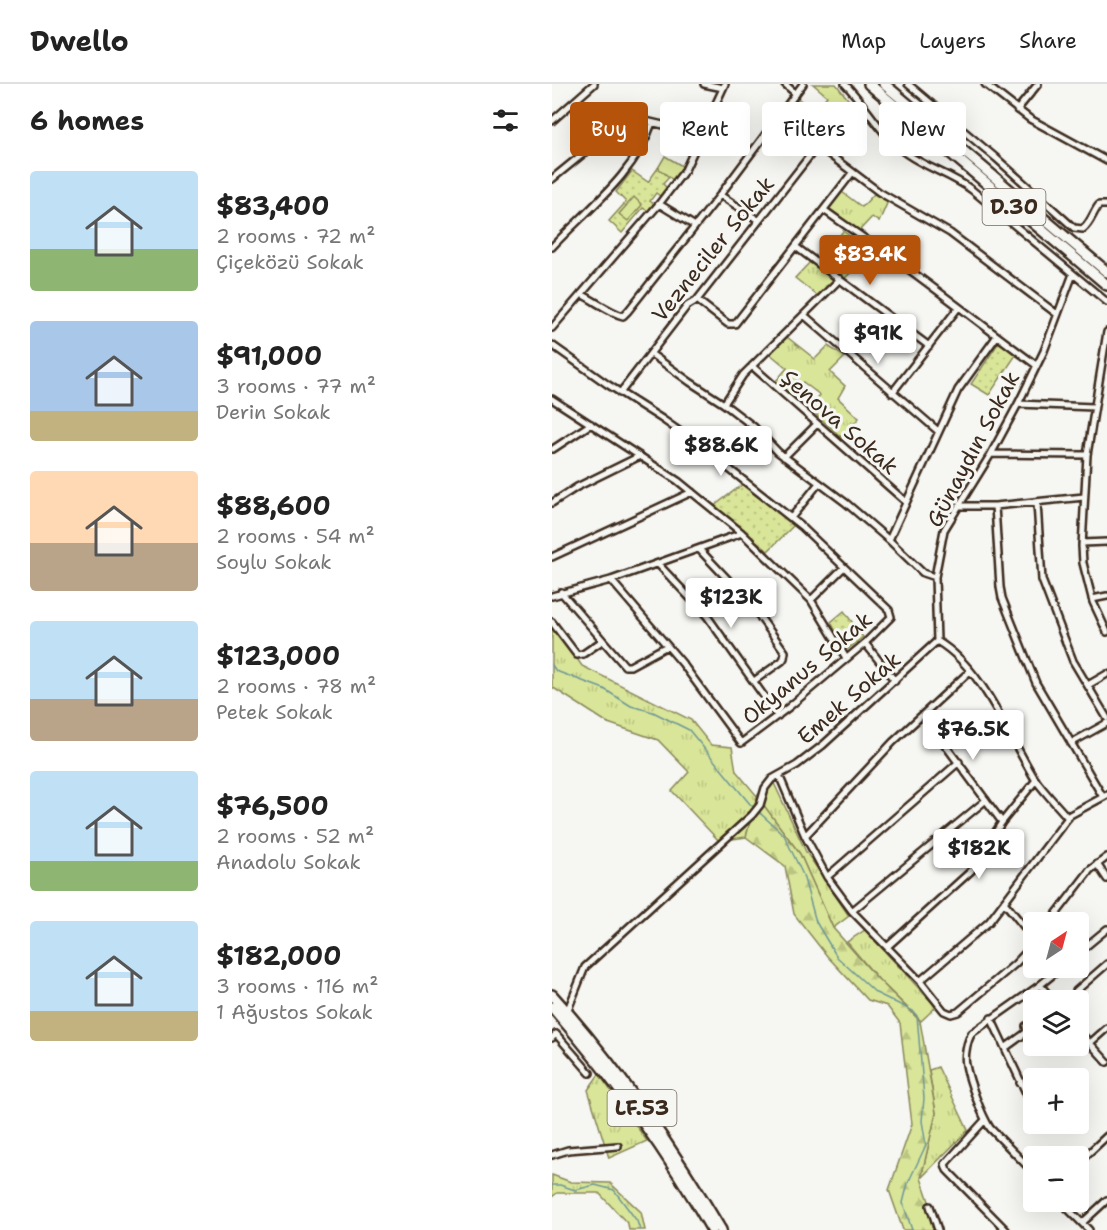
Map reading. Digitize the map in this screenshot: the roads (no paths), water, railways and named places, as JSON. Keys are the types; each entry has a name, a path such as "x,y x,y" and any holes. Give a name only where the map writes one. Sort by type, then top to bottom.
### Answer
{"highway":[{"name":"D.30","path":"869,84 891,102"},
{"name":"D.30","path":"888,85 1106,279"},
{"name":"D.30","path":"956,156 1106,279"},
{"name":"LF.53","path":"552,995 636,1100 692,1181 721,1230"},
{"name":"LF.53","path":"552,1007 631,1106 685,1185 712,1230"}],"street":[{"path":"553,118 594,84"},
{"path":"704,84 724,86 717,102"},
{"path":"785,84 796,94"},
{"path":"581,294 598,302 616,315 623,316 720,195 803,84"},
{"path":"845,84 859,102"},
{"path":"908,84 1074,228 1083,229 1099,205 1107,205"},
{"path":"985,84 1017,110 1107,161"},
{"path":"1017,110 1038,84"},
{"path":"867,111 879,125"},
{"path":"552,179 623,120 633,118 660,125"},
{"path":"552,247 593,206 628,166 644,144 652,123"},
{"path":"552,328 659,204 689,165 693,156"},
{"name":"Vezneciler Sokak","path":"620,393 687,306 697,300 810,156"},
{"path":"831,156 888,198 950,233 1057,314"},
{"path":"910,156 968,187 1107,302"},
{"path":"697,300 730,325 738,322 852,173"},
{"path":"720,195 758,220"},
{"path":"659,204 695,226"},
{"path":"824,210 910,270 1036,365"},
{"path":"796,247 929,346"},
{"name":"Günaydın Sokak","path":"937,641 935,577 944,530 991,454 1018,404 1073,274"},
{"path":"724,404 739,378 840,279"},
{"path":"1091,290 1106,279"},
{"path":"892,393 958,308"},
{"path":"804,315 938,431"},
{"path":"1107,332 1087,455 1082,543 1083,563 1092,599 1107,632"},
{"path":"890,540 958,390 997,336"},
{"path":"552,345 699,445 791,518 844,567 811,600"},
{"path":"651,354 758,430 784,457 890,540 923,573 935,577"},
{"name":"Şenova Sokak","path":"752,366 906,502"},
{"path":"552,399 692,492 742,533 811,600 846,658"},
{"path":"1018,404 1094,407"},
{"path":"554,449 591,424"},
{"path":"784,457 817,424"},
{"path":"991,454 1087,455"},
{"path":"552,503 577,487 640,456"},
{"path":"791,518 819,483"},
{"path":"552,557 692,492"},
{"path":"959,506 1037,503 1084,497"},
{"path":"1037,503 1042,580 1070,653 1107,718"},
{"path":"920,981 984,927 1076,810 1105,796 1032,676 1002,598 995,506"},
{"path":"552,596 658,564 742,533"},
{"path":"1082,543 1107,542"},
{"path":"699,549 750,603 785,652 784,660 754,681"},
{"path":"658,564 707,616 778,716"},
{"name":"Okyanus Sokak","path":"667,646 700,686 738,742 744,742 778,716 890,620 891,613 844,567"},
{"path":"561,592 627,667 667,646 611,579"},
{"path":"1092,599 1107,596"},
{"path":"552,622 577,655 583,654 602,641"},
{"path":"937,641 950,650 977,680 1036,780 1068,818"},
{"name":"Emek Sokak","path":"779,775 797,765 823,745 937,641"},
{"path":"865,643 895,681"},
{"path":"805,836 893,741 970,671"},
{"path":"1088,685 1107,675"},
{"path":"923,715 1002,822"},
{"path":"1071,743 1107,723"},
{"path":"827,877 959,762"},
{"path":"567,1012 585,967 752,814 760,804 768,784 779,775 805,836 827,877 852,911 920,981 944,1011 951,1014 958,1012 1023,955"},
{"path":"887,946 971,871 1002,822 1036,780"},
{"path":"852,911 986,800"},
{"path":"1058,912 1087,874 1107,857"},
{"path":"1097,864 1107,879"},
{"path":"1004,902 1023,925"},
{"path":"1089,944 1107,929"},
{"path":"1077,990 1107,964"},
{"path":"1023,1162 985,1120 966,1064 968,1044 972,1033 1049,978"},
{"path":"1040,985 1044,990"},
{"path":"991,1018 1023,1089"},
{"path":"1107,1028 1090,1043 1107,1062"},
{"path":"552,1038 556,1034 590,1073"},
{"path":"1005,1048 1023,1035"},
{"path":"985,1120 945,1164 947,1170 1006,1230"},
{"path":"1089,1153 1107,1136"},
{"path":"552,1155 568,1150 618,1146"},
{"path":"1082,1223 1107,1200"},
{"path":"930,1206 938,1230"},
{"path":"1071,1212 1089,1230"}],"waterway":[{"path":"552,665 556,671 604,689 631,706 653,712 689,730 750,804 784,835 803,875 816,922 837,957 876,993 913,1011 917,1016 924,1098 922,1121 926,1145 908,1183 903,1203 912,1230"},
{"path":"552,1185 575,1190 595,1185 614,1190 637,1221 640,1230"}]}
